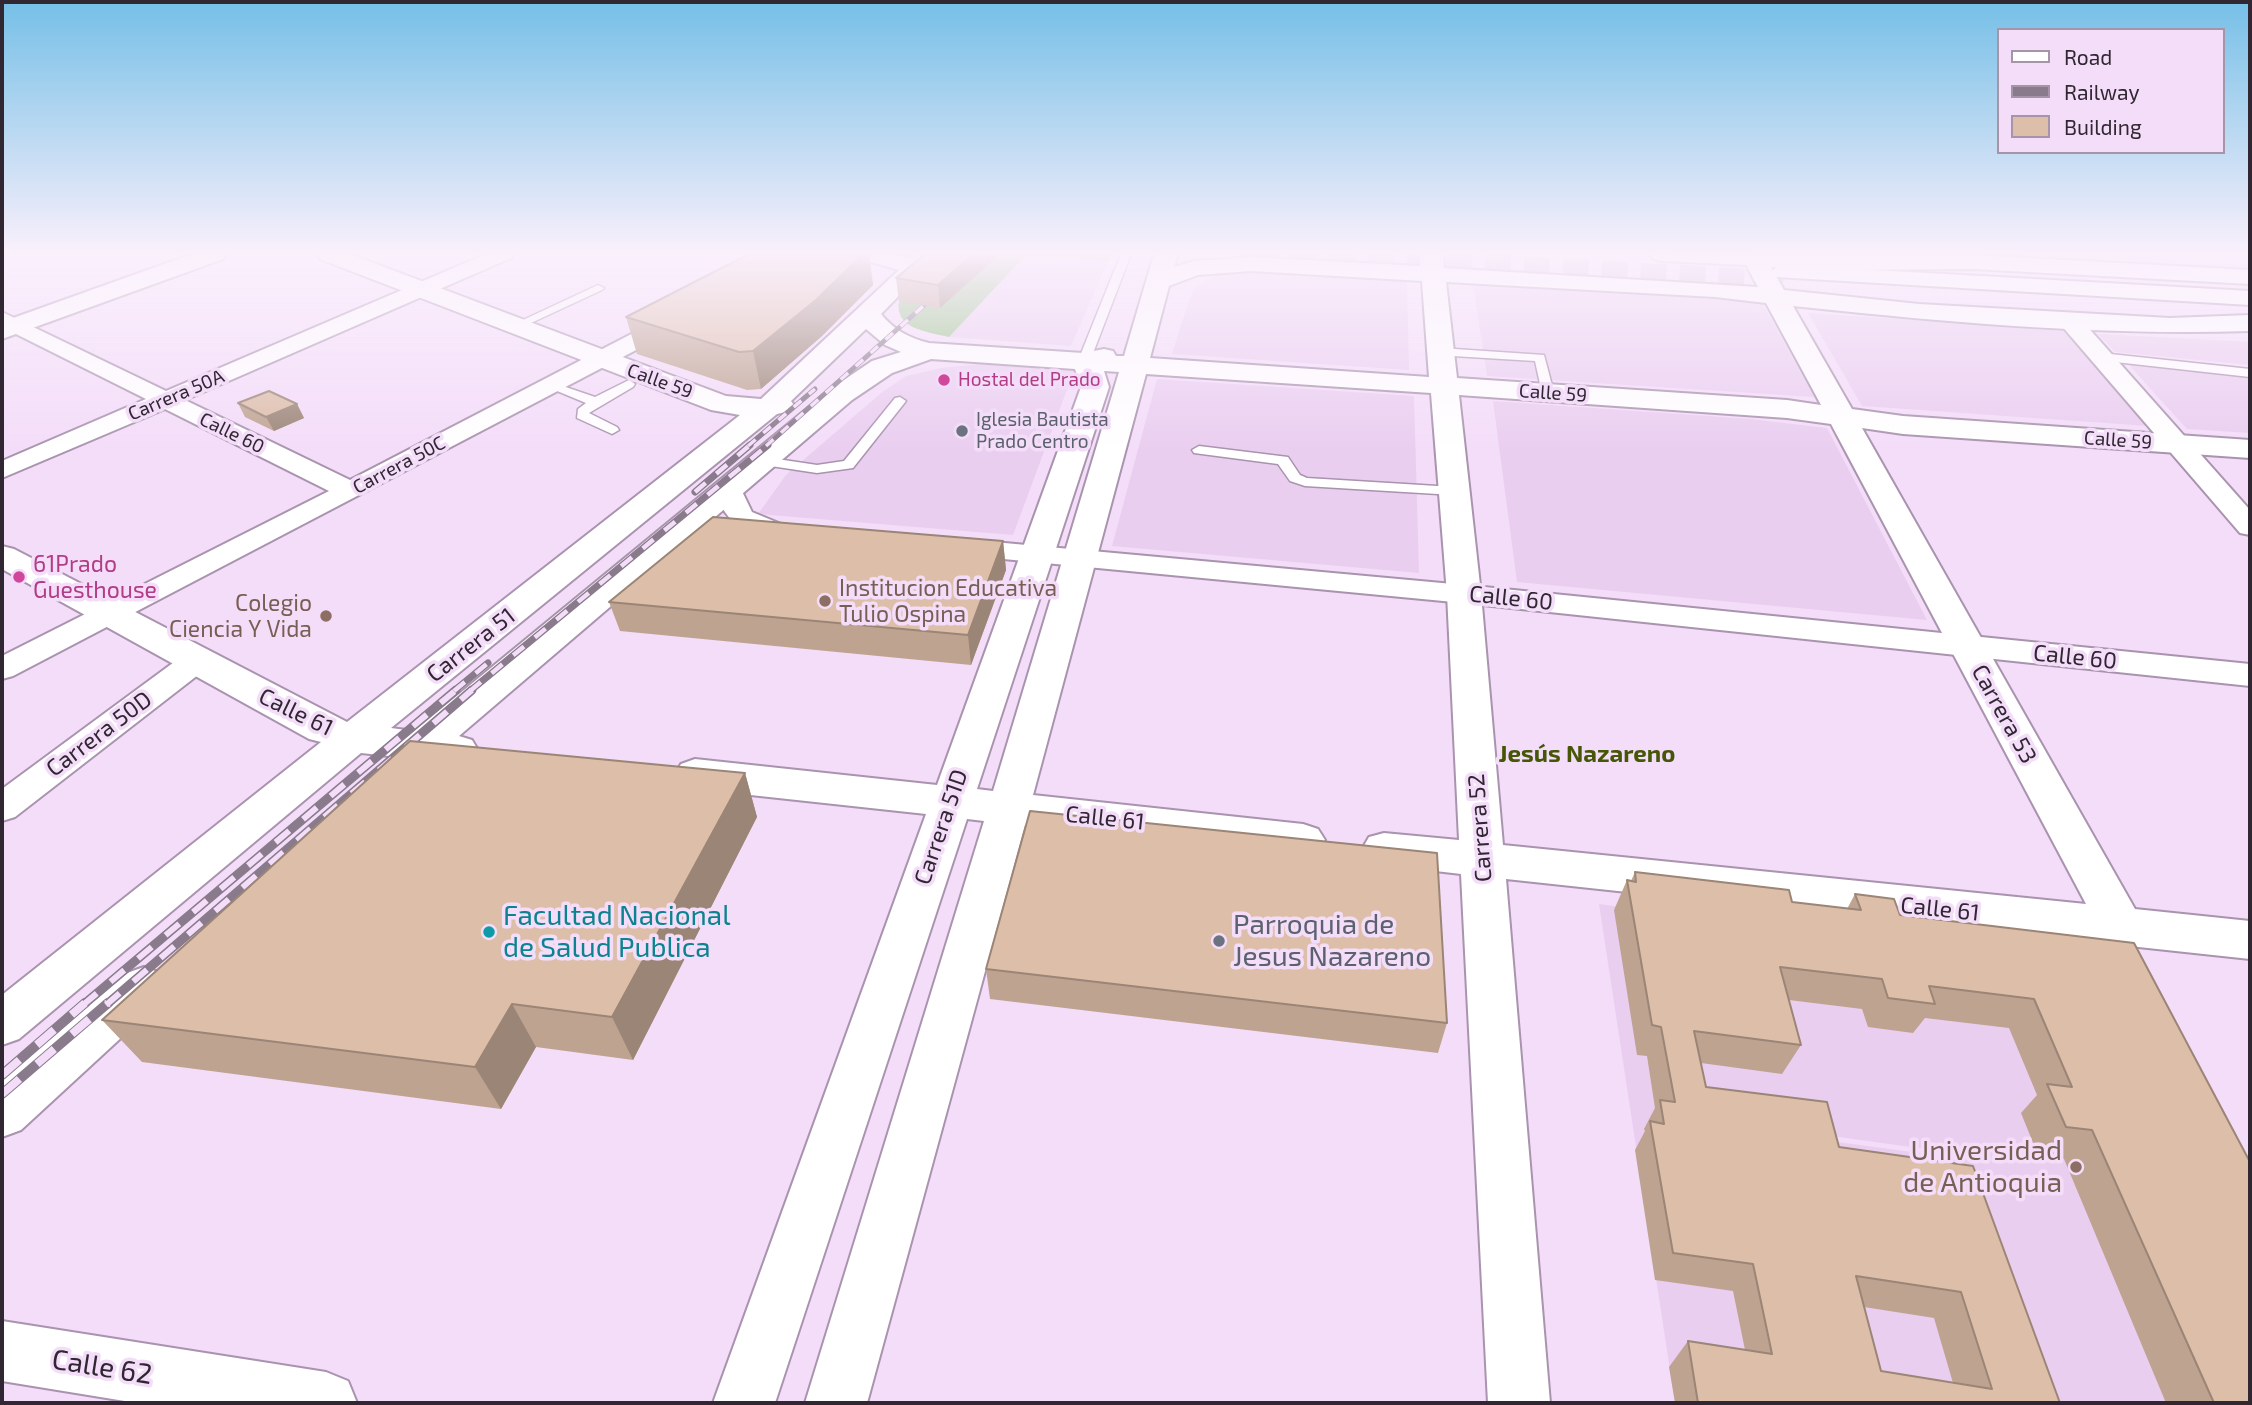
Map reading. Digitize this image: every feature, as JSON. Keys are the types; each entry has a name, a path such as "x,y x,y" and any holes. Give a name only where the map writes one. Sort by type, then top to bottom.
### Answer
{"main road":[{"name":"Calle 59","path":"495,320 721,404 768,408 842,394"},
{"name":"Carrera 51","path":"2,1024 354,738 768,408 862,320"},
{"name":"Calle 59","path":"872,320 883,334 904,344 929,351 1084,362 1137,353 1444,386 1796,410 1903,425 2250,449"},
{"path":"836,1403 1081,559 1147,320"},
{"name":"Carrera 52","path":"1437,320 1464,594 1519,1403"},
{"name":"Carrera 53","path":"1796,320 1841,416 2131,946"},
{"path":"2061,320 2170,326 2250,322"},
{"path":"2208,320 2250,322"},
{"name":"Carrera 51","path":"384,780 842,394 882,366 929,351"},
{"name":"Carrera 51D","path":"744,1403 1094,387 1091,372 1084,362"},
{"name":"Calle 61","path":"2,556 323,729 354,738 497,754"},
{"name":"Calle 61","path":"660,771 1482,860 2131,946 2250,940"},
{"path":"2,1113 172,963"},
{"name":"Calle 62","path":"2,1352 326,1403"}],"street":[{"name":"Carrera 50A","path":"2,470 351,320"},
{"name":"Carrera 50C","path":"2,669 350,491 676,320"},
{"path":"2069,320 2250,527"},
{"name":"Calle 60","path":"6,325 350,491"},
{"path":"668,542 729,531 784,531 754,525 737,515 729,491"},
{"name":"Calle 60","path":"937,545 1464,594 2250,675"},
{"name":"Carrera 50D","path":"2,808 196,661"}],"lane":[{"path":"514,327 530,320"},
{"path":"1084,362 1101,320"},
{"path":"1440,352 1540,358 1548,393"},
{"path":"2101,357 2250,373"},
{"path":"612,430 582,415 584,409 629,384"},
{"path":"551,386 596,402"},
{"path":"764,461 817,470 848,465 901,401"},
{"path":"1199,450 1283,460 1295,478 1304,482 1454,491"}],"shaded area":[{"path":"965,320 1083,320 1071,346 949,337"},
{"path":"1183,320 1408,320 1409,370 1172,354"},
{"path":"1478,320 1772,320 1814,397 1487,376"},
{"path":"1812,320 1912,320 2061,329 2149,426 1862,406"},
{"path":"2098,334 2250,342 2250,365 2115,352"},
{"path":"980,364 1074,371 1013,535 758,514 786,475 881,393 906,376 941,368"},
{"path":"2128,364 2250,378 2250,433 2187,429"},
{"path":"1157,379 1414,396 1419,573 1112,546"},
{"path":"1493,401 1751,419 1827,428 1927,620 1517,582"},
{"name":"Universidad de Antioquia","path":"1599,904 2079,969 2250,1403 2025,1403 1939,1151 1711,1119 1712,1125 1934,1155 2020,1403 1675,1403"}],"green space":[{"path":"904,320 965,320 949,337 914,328"}],"building":[{"path":"634,320 792,320 753,351 739,352"},
{"path":"269,391 297,404 266,417 238,403"},
{"name":"Institucion Educativa Tulio Ospina","path":"713,517 1003,541 968,635 609,602"},
{"name":"Facultad Nacional de Salud Publica","path":"410,741 745,773 612,1017 512,1004 475,1067 102,1020"},
{"name":"Parroquia de Jesus Nazareno","path":"1030,811 1437,853 1447,1023 986,969"},
{"path":"1635,872 1789,890 1792,902 1861,910 1855,894 1894,899 1900,915 2134,943 2250,1162 2250,1403 2214,1403 2092,1130 2066,1127 2047,1084 2072,1087 2034,999 1929,986 1935,1004 1888,998 1882,979 1780,967 1801,1045 1694,1031 1706,1087 1827,1102 1839,1147 1973,1166 2060,1403 1698,1403 1688,1341 1772,1354 1753,1264 1673,1253 1650,1121 1664,1124 1660,1100 1675,1102 1661,1027 1652,1025 1627,880 1636,882","holes":["1856,1276 1961,1292 1992,1389 1881,1371"]}],"railway":[{"path":"766,446 908,320"},
{"path":"748,446 815,389"},
{"path":"695,492 750,445"},
{"path":"470,691 768,445"},
{"path":"454,691 488,663"},
{"path":"83,1005 456,690"},
{"path":"106,1005 472,690"},
{"path":"2,1075 85,1003"},
{"path":"2,1094 108,1003"}],"place":[{"name":"Hostal del Prado","path":"944,380"},
{"name":"Iglesia Bautista Prado Centro","path":"962,431"},
{"name":"61Prado Guesthouse","path":"19,577"},
{"name":"Institucion Educativa Tulio Ospina","path":"825,601"},
{"name":"Colegio Ciencia Y Vida","path":"326,616"},
{"name":"Facultad Nacional de Salud Publica","path":"489,932"},
{"name":"Parroquia de Jesus Nazareno","path":"1219,941"},
{"name":"Universidad de Antioquia","path":"2076,1167"}],"district":[{"name":"Jesús Nazareno","path":"1587,754"}]}
